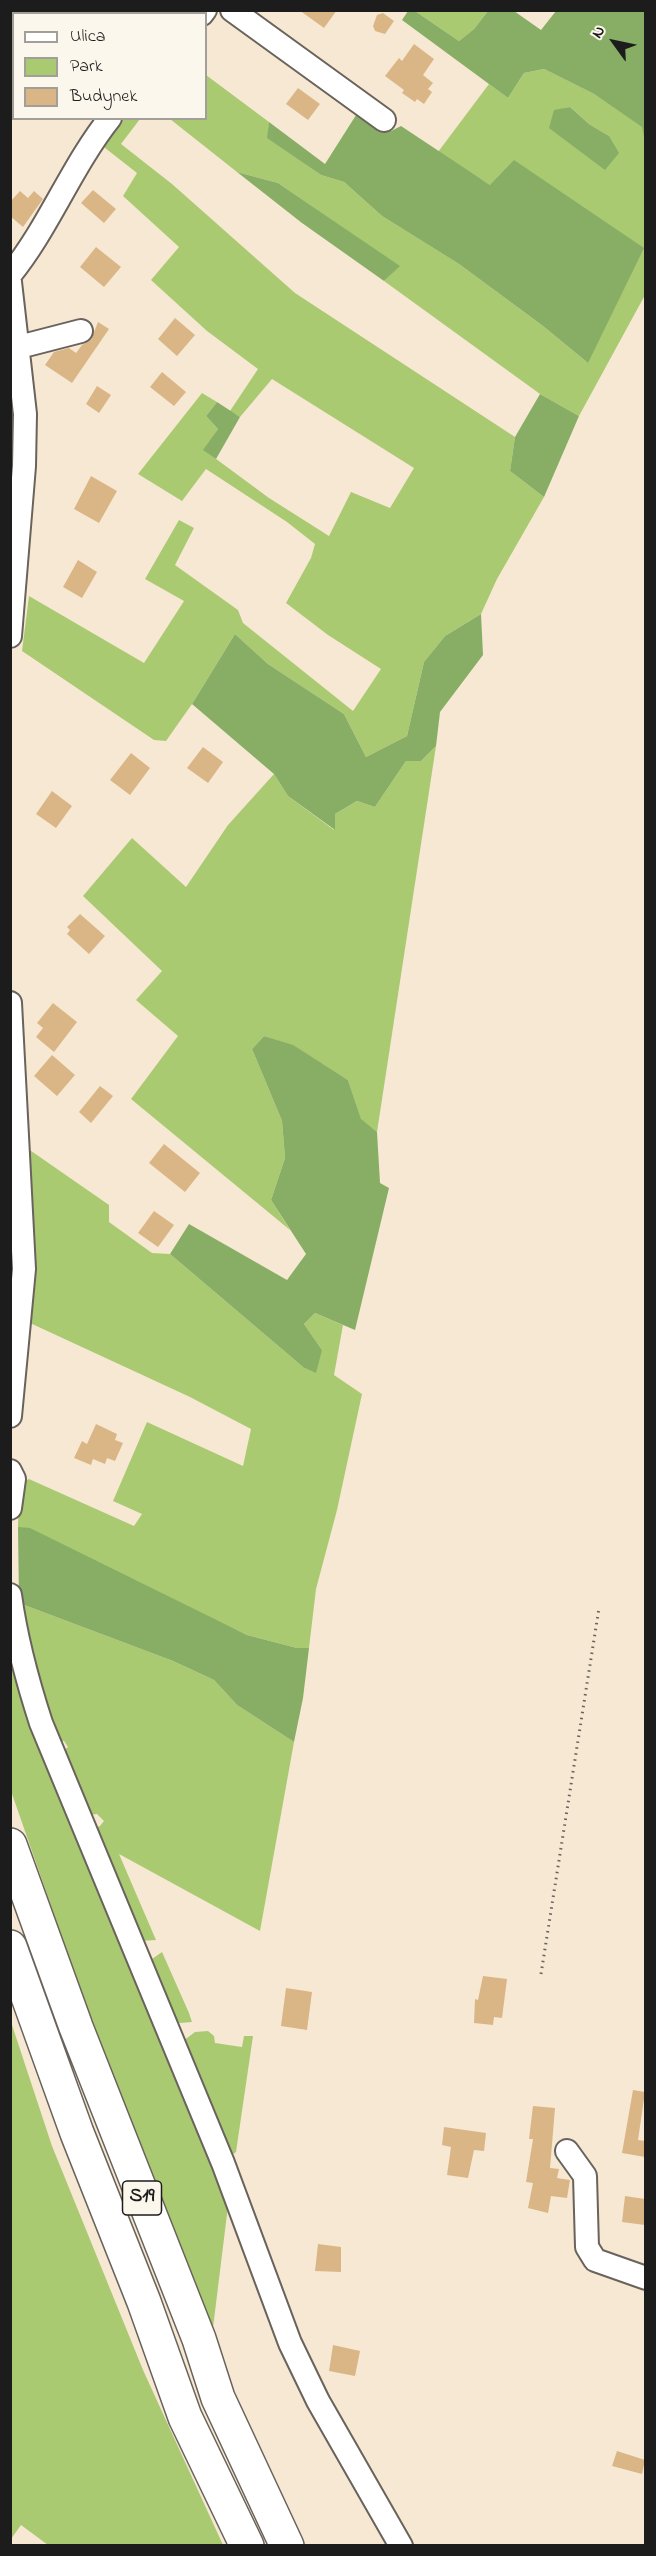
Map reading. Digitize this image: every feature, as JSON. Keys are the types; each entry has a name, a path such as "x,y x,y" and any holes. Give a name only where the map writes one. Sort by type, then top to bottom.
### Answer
{"highway":[{"name":"S19","path":"10,1845 76,2027 199,2339 218,2398 287,2546"},
{"name":"S19","path":"10,1947 77,2133 144,2302 185,2417 247,2546"}],"street":[{"path":"232,10 384,120"},
{"path":"10,275 25,257 60,195 109,120"},
{"path":"10,282 25,414 24,466 10,636"},
{"path":"19,346 81,331"},
{"path":"10,1003 24,1269 10,1416"},
{"path":"10,1471 14,1479 10,1508"},
{"path":"10,1594 14,1625 26,1676 41,1723 223,2163 290,2343 318,2401 401,2546"},
{"path":"567,2151 585,2176 587,2247 595,2260 645,2278"}],"path":[{"path":"541,1974 599,1608"}],"green space":[{"path":"408,11 415,11 459,41 474,29 488,11 514,11 541,30 556,11 645,11 645,141 642,127 594,94 544,69 524,73 508,98 402,20"},
{"path":"415,11 488,11 474,29 459,41"},
{"path":"544,69 594,94 643,127 646,141 645,295 579,416 540,394 384,281 399,266 278,183 237,172 171,120 207,120 207,76 269,122 268,138 321,175 344,182 382,216 459,264 543,326 588,363 490,185 438,152 489,84 508,98 524,73","holes":["570,107 589,124 609,136 554,111"]},
{"path":"570,107 589,124 609,136 619,153 605,170 549,128 554,110"},
{"path":"358,112 391,131 401,126 490,185 514,160 644,248 588,363 543,326 459,264 382,216 344,182 321,175 267,138 269,122 325,164"},
{"path":"117,120 139,120 121,144 172,184 295,293 515,437 510,471 544,497 497,579 481,614 445,636 424,662 407,736 366,757 344,714 268,664 235,634 166,741 154,740 22,651 29,596 144,663 184,601 145,579 179,520 194,528 175,565 238,610 243,623 353,711 381,669 328,635 286,603 311,558 315,544 287,522 206,469 182,501 138,474 202,393 217,402 206,416 218,429 204,450 269,498 329,536 351,492 390,508 414,468 272,379 240,417 230,411 258,369 207,331 151,280 179,247 123,196 137,173 100,144"},
{"path":"237,172 278,183 400,266 384,281 302,223"},
{"path":"540,394 579,416 544,497 510,471 515,437"},
{"path":"217,402 240,417 216,459 203,450 218,429 206,416"},
{"path":"481,614 483,655 440,712 436,746 421,761 406,761 375,807 357,801 335,814 335,830 288,796 274,774 192,704 235,634 268,664 344,714 366,757 407,736 424,662 445,636"},
{"path":"436,746 377,1132 361,1120 348,1080 293,1046 264,1036 252,1049 282,1121 285,1158 271,1200 290,1230 131,1099 178,1036 136,1000 162,971 83,896 132,838 186,887 228,825 274,774 288,796 334,830 335,814 357,801 375,807 406,761 421,761"},
{"path":"264,1036 293,1045 348,1080 361,1119 377,1132 380,1183 389,1188 355,1330 315,1313 304,1324 322,1350 316,1373 303,1367 170,1254 189,1224 287,1280 306,1254 271,1200 285,1158 282,1121 252,1049"},
{"path":"24,1146 109,1205 109,1222 152,1253 170,1254 303,1367 322,1350 304,1324 315,1313 343,1325 334,1375 362,1394 337,1510 316,1589 309,1648 297,1648 247,1635 18,1527 19,1485 29,1479 134,1526 142,1514 113,1501 147,1422 243,1466 251,1429 190,1397 30,1323 33,1277"},
{"path":"18,1527 30,1528 247,1635 297,1648 309,1648 303,1698 294,1742 237,1705 214,1680 173,1661 19,1603"},
{"path":"19,1603 173,1661 214,1680 237,1705 294,1742 260,1931 119,1854 156,1940 140,1941 94,1828 100,1826 104,1821 97,1814 88,1815 62,1752 68,1747 64,1741 58,1741 32,1662"},
{"path":"10,1660 27,1716 229,2198 212,2336 151,2193 11,1791"},
{"path":"162,1952 192,2022 180,2023 173,2018 152,1959"},
{"path":"11,2022 52,2146 143,2370 223,2545 48,2545 21,2525 11,2539"},
{"path":"208,2031 214,2036 215,2043 242,2047 244,2036 253,2036 236,2152 232,2155 183,2041 195,2032"}],"building":[{"path":"299,10 337,10 324,28"},
{"path":"383,13 394,21 385,34 375,31 373,26 377,15"},
{"path":"414,44 434,59 423,75 433,83 428,89 432,92 424,104 417,99 415,102 402,93 404,90 385,76 399,58 402,61"},
{"path":"298,88 320,104 308,120 286,104"},
{"path":"93,190 116,209 104,223 81,203"},
{"path":"20,191 28,198 34,191 43,199 23,227 10,216 10,202"},
{"path":"96,247 121,267 104,287 80,267"},
{"path":"175,318 195,335 177,356 158,339"},
{"path":"98,322 109,329 72,383 45,365 54,352 69,348 76,353 82,345 91,340"},
{"path":"162,372 186,392 174,406 150,387"},
{"path":"97,386 111,395 99,413 86,404"},
{"path":"91,476 117,491 99,523 74,509"},
{"path":"78,560 97,572 82,598 63,587"},
{"path":"203,747 223,762 208,783 187,768"},
{"path":"131,753 150,768 130,795 110,780"},
{"path":"52,791 72,806 56,828 36,814"},
{"path":"80,914 105,936 89,954 67,934 70,930 67,927"},
{"path":"53,1003 77,1022 54,1052 36,1037 43,1028 37,1023"},
{"path":"52,1055 75,1075 57,1096 34,1076"},
{"path":"100,1086 113,1096 91,1123 79,1112"},
{"path":"164,1144 200,1173 185,1192 149,1163"},
{"path":"154,1211 174,1225 158,1247 138,1233"},
{"path":"96,1424 117,1434 115,1440 123,1443 115,1461 107,1458 105,1464 93,1459 91,1465 74,1458 82,1441 87,1444"},
{"path":"483,1976 507,1979 502,2018 494,2017 493,2025 474,2023 475,1999 478,2000"},
{"path":"286,1988 312,1992 307,2030 281,2026"},
{"path":"633,2090 645,2092 638,2140 645,2141 645,2157 622,2153"},
{"path":"533,2106 555,2108 550,2168 559,2169 557,2178 570,2180 567,2198 551,2196 548,2213 528,2208 533,2183 526,2182 533,2139 529,2139"},
{"path":"444,2127 486,2133 484,2151 474,2150 468,2178 447,2175 451,2147 442,2145"},
{"path":"625,2196 645,2199 645,2225 622,2222"},
{"path":"318,2244 341,2247 341,2272 315,2271"},
{"path":"333,2345 360,2351 355,2376 329,2371"},
{"path":"617,2451 645,2460 642,2474 612,2466"}]}
